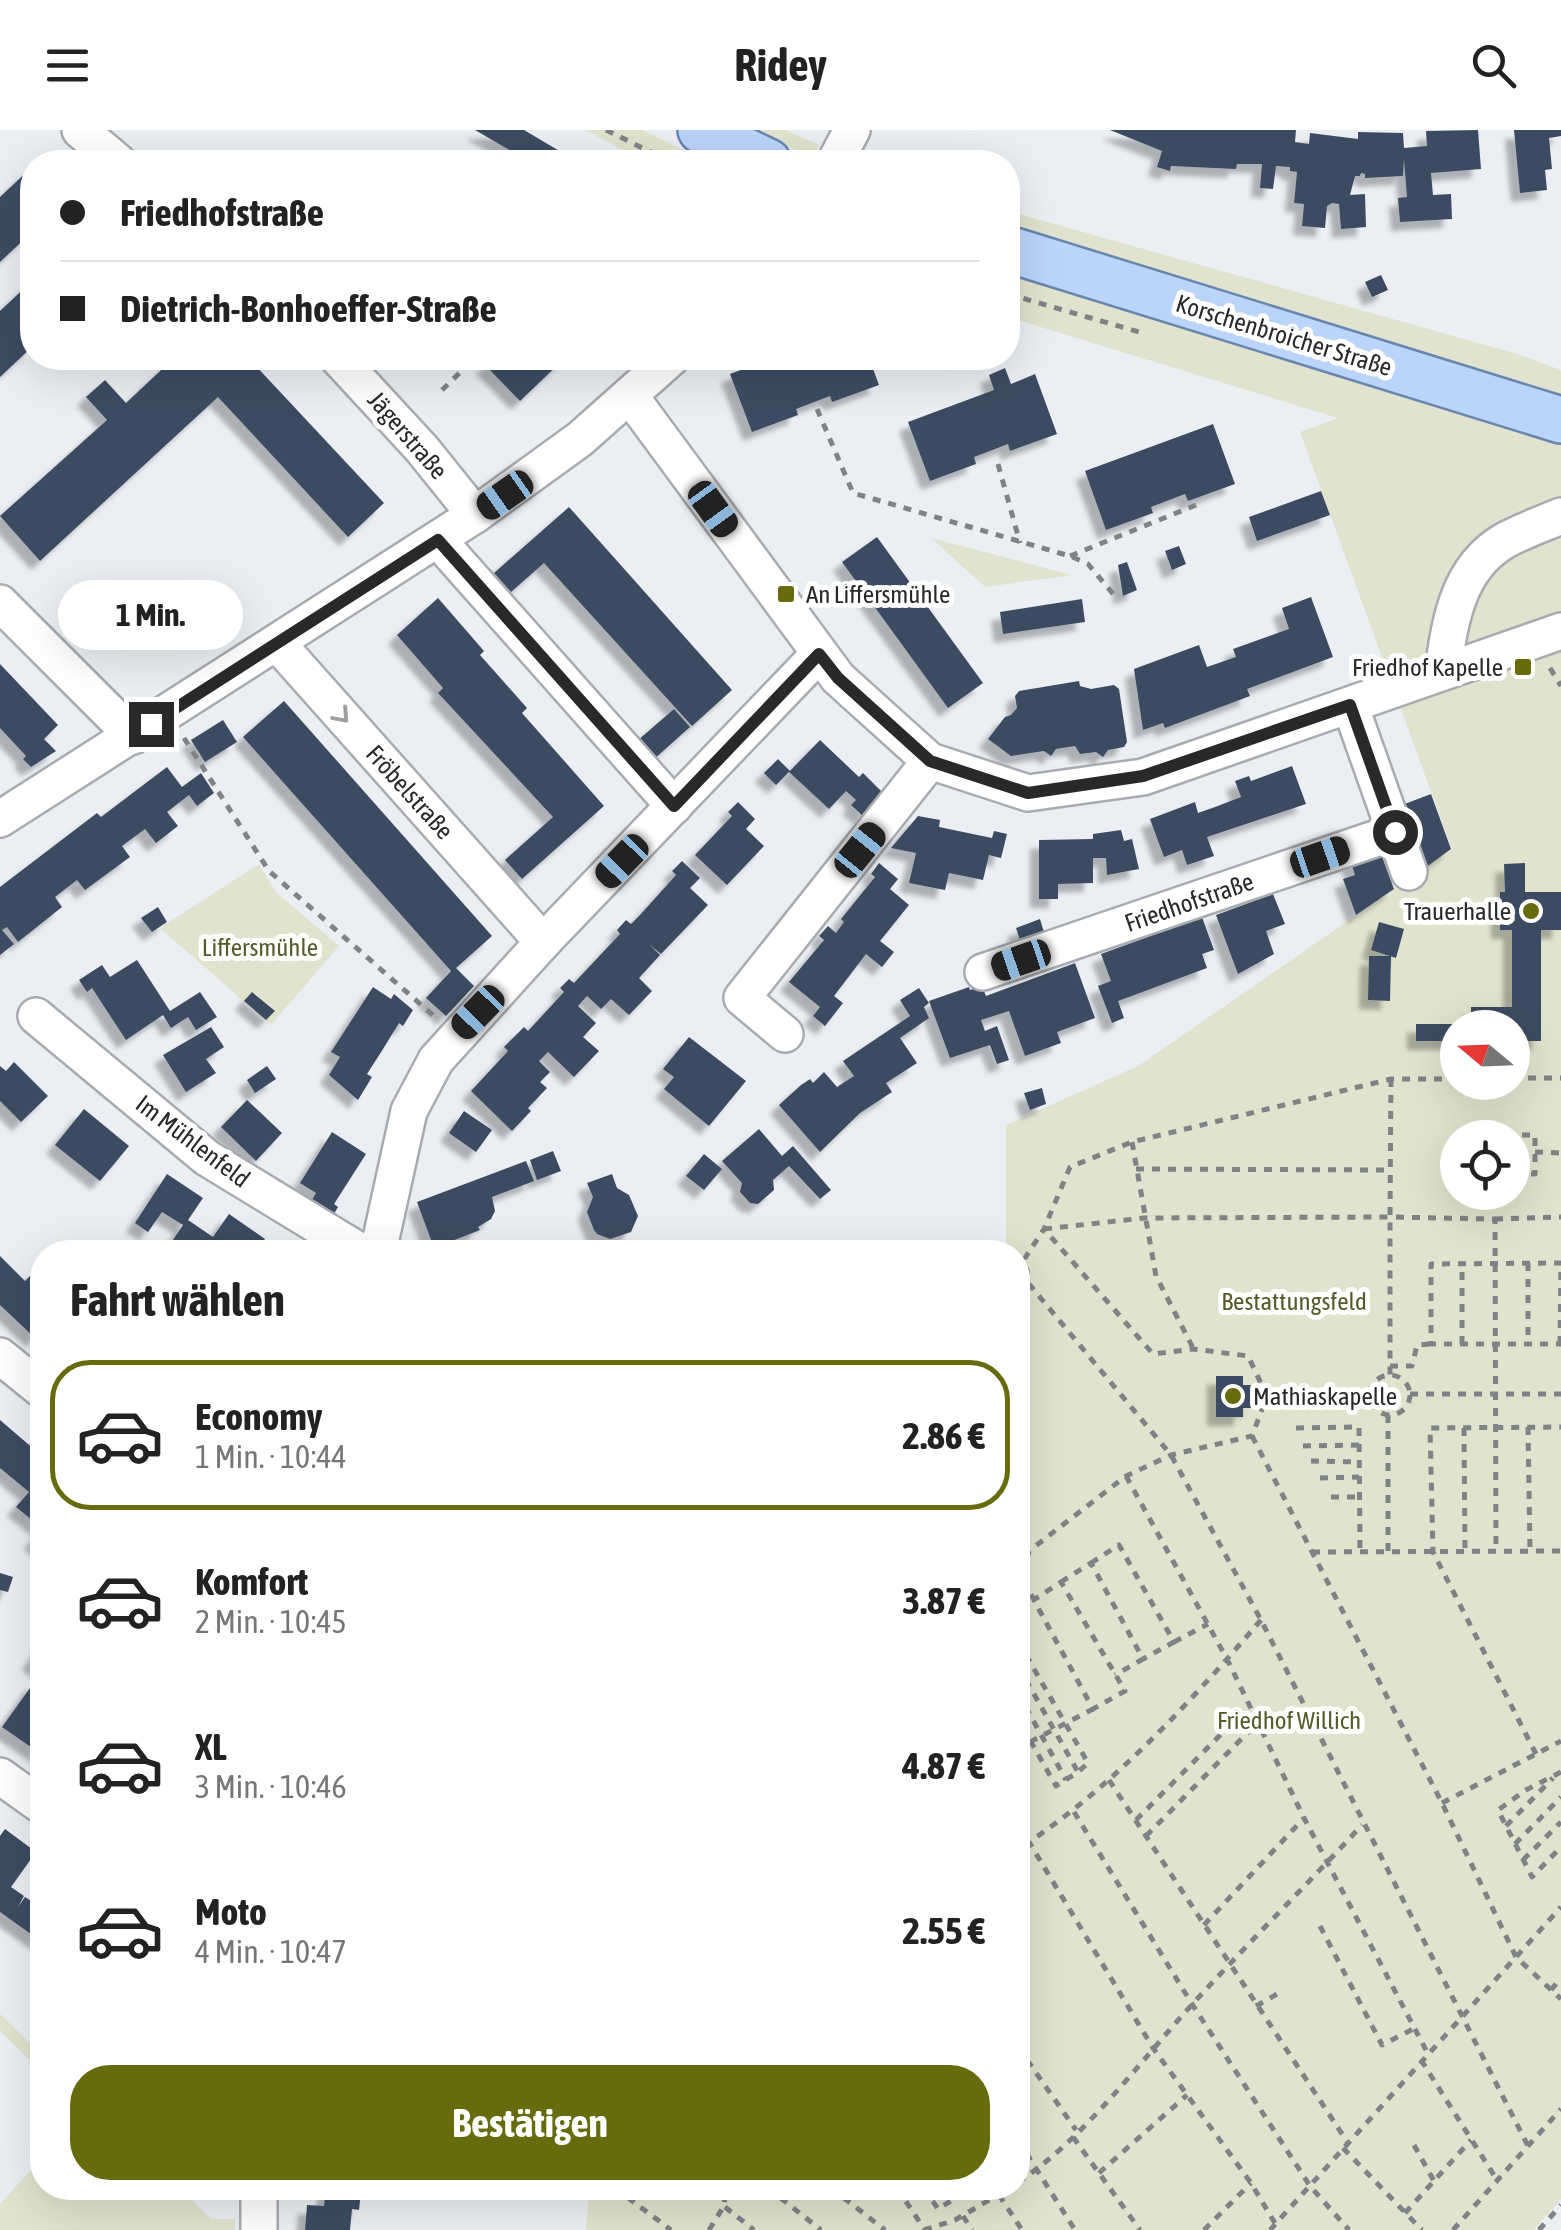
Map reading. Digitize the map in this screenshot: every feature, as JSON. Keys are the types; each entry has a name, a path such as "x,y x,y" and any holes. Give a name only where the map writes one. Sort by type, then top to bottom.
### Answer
{"main road":[{"path":"702,130 743,150"},
{"name":"Korschenbroicher Straße","path":"1020,253 1561,420"}],"street":[{"path":"80,130 104,150"},
{"name":"Jägerstraße","path":"349,370 476,515"},
{"path":"0,819 476,515 535,474 658,370"},
{"path":"630,396 838,678 930,761 1028,793 1143,776 1561,631"},
{"path":"1443,670 1451,618 1464,581 1501,543 1561,516"},
{"path":"438,540 674,806"},
{"path":"0,603 133,736"},
{"name":"Fröbelstraße","path":"278,642 543,942"},
{"path":"381,1240 410,1112 436,1060 543,942 819,654"},
{"path":"1350,705 1409,872"},
{"path":"784,1034 742,998 930,761"},
{"name":"Friedhofstraße","path":"984,972 1395,832"},
{"name":"Im Mühlenfeld","path":"36,1016 207,1158 341,1240"},
{"path":"0,1356 30,1380"},
{"path":"0,1776 30,1797"},
{"path":"259,2200 259,2230"}],"path":[{"path":"606,130 647,150"},
{"path":"442,390 463,370"},
{"path":"816,409 853,493"},
{"path":"998,464 1020,543"},
{"path":"842,499 853,493 1070,556 1088,564 1114,595"},
{"path":"1070,556 1196,505"},
{"path":"168,714 268,870 456,1035"},
{"path":"1030,1250 1044,1229 1070,1166 1132,1142 1392,1079 1440,1078"},
{"path":"1530,1078 1561,1078"},
{"path":"1390,1375 1392,1079"},
{"path":"1530,1135 1535,1135 1535,1174 1530,1174"},
{"path":"1132,1142 1156,1276 1193,1348"},
{"path":"1535,1152 1561,1152"},
{"path":"1136,1169 1391,1170"},
{"path":"1044,1229 1144,1218 1561,1217"},
{"path":"1495,1219 1496,1551"},
{"path":"1044,1229 1154,1354 1193,1348 1248,1356 1267,1396 1252,1436 1442,1803 1516,1957 1561,2000"},
{"path":"1390,1366 1412,1366 1417,1345 1561,1344 1561,1263 1432,1264 1432,1344"},
{"path":"1462,1264 1462,1344"},
{"path":"1528,1264 1528,1344"},
{"path":"1030,1285 1171,1455 1261,1620 1528,2146"},
{"path":"1390,1375 1401,1378 1410,1394 1401,1412 1388,1415 1374,1407 1370,1396 1378,1379 1390,1375"},
{"path":"1410,1394 1561,1394"},
{"path":"1267,1396 1370,1396"},
{"path":"1388,1415 1388,1552"},
{"path":"1296,1428 1359,1427 1360,1552"},
{"path":"1528,1427 1530,1552"},
{"path":"1536,1754 1433,1552 1430,1428 1561,1427"},
{"path":"1464,1428 1466,1552"},
{"path":"1030,1550 1126,1476 1171,1455 1252,1436"},
{"path":"1302,1446 1359,1445"},
{"path":"1312,1462 1359,1462"},
{"path":"1126,1476 1228,1659 1304,1818 1427,2052"},
{"path":"1320,1478 1359,1478"},
{"path":"1332,1497 1360,1496"},
{"path":"1032,1601 1120,1545 1174,1642"},
{"path":"1312,1552 1561,1551"},
{"path":"1091,1563 1143,1659"},
{"path":"1030,1662 1066,1724 1088,1763 1056,1786 1030,1742 1066,1724 1125,1691 1061,1582"},
{"path":"1030,1596 1093,1709"},
{"path":"1030,1841 1074,1812 1110,1780 1261,1620"},
{"path":"1115,1675 1208,1624"},
{"path":"1030,1687 1078,1772"},
{"path":"1136,1820 1248,1707"},
{"path":"1030,1714 1066,1780"},
{"path":"1146,1836 1257,1723"},
{"path":"1442,1803 1561,1742"},
{"path":"1506,1826 1560,1772"},
{"path":"1560,1772 1498,1810 1532,1877 1561,1847"},
{"path":"1110,1780 1345,2146 1422,2230"},
{"path":"1515,1844 1561,1797"},
{"path":"1074,1812 1310,2186 1349,2230"},
{"path":"1204,1924 1304,1818"},
{"path":"1523,1860 1561,1822"},
{"path":"1030,2174 1075,2134 1363,1824"},
{"path":"1030,1844 1153,2048 1251,2182 1274,2228 1561,1906"},
{"path":"1320,1926 1382,2044 1414,2028"},
{"path":"1550,1990 1561,1978"},
{"path":"1256,2006 1279,1993"},
{"path":"1420,2060 1497,2180"},
{"path":"1030,2065 1140,2230"},
{"path":"1099,2173 1187,2095"},
{"path":"1453,2230 1561,2109"},
{"path":"1404,2213 1471,2140"},
{"path":"1414,2145 1434,2181"},
{"path":"1030,2159 1076,2230"},
{"path":"1204,2230 1251,2182"},
{"path":"631,2200 671,2230"},
{"path":"709,2230 725,2200"},
{"path":"783,2200 821,2230"},
{"path":"846,2200 885,2230"},
{"path":"906,2200 925,2230 948,2224 989,2201"},
{"path":"933,2200 948,2224"},
{"path":"938,2209 954,2200"},
{"path":"1002,2200 1022,2230"},
{"path":"724,2206 754,2230"},
{"path":"1539,2230 1561,2206"},
{"path":"963,2216 972,2230"}],"green space":[{"path":"585,130 643,130 683,150 624,150"},
{"path":"753,130 785,130 820,145 816,150 796,150"},
{"path":"1020,214 1514,353 1561,370 1561,397 1020,227"},
{"name":"Friedhof Willich","path":"1020,279 1561,438 1561,2199 1534,2230 586,2230 588,2200 1030,2200 1030,1240 1006,1240 1006,1125 1138,1066 1452,849 1300,432 1338,418 1020,321"},
{"path":"931,538 1072,575 985,587"},
{"name":"Liffersmühle","path":"259,864 276,892 339,946 271,1025 160,928"},
{"path":"0,2014 30,2043 30,2060 0,2031"},
{"path":"30,2171 30,2200 191,2200 211,2219 235,2219 235,2230 0,2230 0,2204"}],"building":[{"path":"475,130 524,130 558,150 509,150"},
{"path":"1110,130 1296,130 1295,142 1309,144 1310,133 1358,139 1358,132 1403,133 1404,148 1427,146 1426,131 1478,130 1481,169 1431,173 1433,195 1451,194 1452,219 1400,222 1398,198 1407,197 1404,160 1403,176 1355,176 1350,195 1365,194 1366,227 1341,229 1339,204 1332,203 1327,206 1325,228 1302,226 1304,204 1294,203 1297,172 1290,171 1290,167 1276,166 1273,189 1260,188 1262,164 1237,164 1236,169 1171,166 1170,171 1157,167 1162,151"},
{"path":"1514,130 1561,130 1561,136 1549,138 1552,169 1545,170 1547,190 1520,193"},
{"path":"20,178 20,243 0,262 0,197"},
{"path":"1381,275 1388,290 1372,297 1365,282"},
{"path":"20,292 20,358 0,377 0,311"},
{"path":"161,370 260,370 384,503 348,537 218,397 40,561 0,516 107,420 86,397 105,380 126,403"},
{"path":"490,370 552,370 520,401"},
{"path":"741,370 873,370 879,385 832,402 830,396 796,409 798,415 752,432 730,374"},
{"path":"1006,370 1011,384 1035,374 1057,434 1010,451 1008,444 974,457 976,464 930,481 908,422 994,390 989,375"},
{"path":"1213,424 1235,484 1188,501 1185,494 1151,507 1153,513 1106,530 1085,471"},
{"path":"1321,491 1330,515 1257,541 1249,517"},
{"path":"569,507 732,690 692,726 544,563 511,592 494,573"},
{"path":"877,537 983,683 948,708 842,562"},
{"path":"1179,546 1186,564 1172,570 1165,551"},
{"path":"1127,562 1137,590 1123,596 1118,565"},
{"path":"1311,597 1333,657 1247,689 1250,696 1165,728 1163,723 1143,730 1134,669 1199,645 1207,667 1236,657 1233,649 1289,629 1282,608"},
{"path":"438,598 484,651 480,655 527,708 522,713 604,806 522,879 505,860 553,817 438,693 443,688 397,635"},
{"path":"1082,599 1085,622 1003,634 1000,612"},
{"path":"0,664 58,725 44,739 56,751 31,767 0,728"},
{"path":"1079,681 1080,686 1091,689 1114,685 1119,689 1127,742 1124,747 1108,750 1103,757 1096,752 1080,754 1075,746 1056,749 1051,756 1044,751 1011,756 988,739 1017,708 1015,696 1019,691"},
{"path":"284,701 492,936 456,968 474,986 446,1016 426,998 451,971 243,737"},
{"path":"674,709 690,727 653,760 637,741"},
{"path":"223,720 237,742 205,762 191,740"},
{"path":"820,740 859,777 863,773 884,794 863,816 851,805 856,800 846,791 829,809 789,772 776,785 764,773 778,759 790,771"},
{"path":"1292,766 1306,804 1207,837 1214,856 1187,865 1182,850 1164,857 1150,819 1195,802 1198,813 1215,807 1241,797 1235,781 1249,776 1251,781"},
{"path":"167,767 182,787 201,773 214,793 197,806 189,795 167,812 178,826 156,843 145,829 122,846 130,857 85,890 77,880 55,897 62,907 18,942 7,927 2,930 14,944 0,955 0,887 97,813 101,817"},
{"path":"1431,794 1451,849 1425,868 1402,805"},
{"path":"738,802 755,819 746,829 764,846 727,885 695,855 732,816 728,812"},
{"path":"918,816 940,820 939,827 992,838 994,831 1007,834 1001,858 989,855 983,880 949,873 945,890 909,883 916,853 891,848"},
{"path":"1121,830 1124,841 1132,839 1139,869 1107,875 1106,858 1093,858 1093,883 1058,884 1058,899 1039,899 1039,840 1093,839 1093,834"},
{"path":"1380,851 1394,889 1356,915 1343,879 1355,875 1350,860"},
{"path":"682,861 700,878 690,888 708,905 661,954 649,944 660,955 639,978 652,991 629,1015 611,999 601,1009 587,996 578,1006 596,1023 583,1037 599,1051 574,1077 548,1052 539,1061 550,1072 540,1082 547,1088 512,1131 471,1091 508,1051 504,1047 524,1027 528,1031 564,992 560,988 569,979 574,983 620,934 617,930 626,920 631,924 640,915 676,875 672,871"},
{"path":"879,863 898,879 890,889 909,905 880,941 894,952 882,967 866,954 834,996 843,1003 825,1026 813,1016 820,1007 789,982 824,940 819,936 828,926 836,933 844,922 841,919 875,877 871,874"},
{"path":"1525,863 1525,892 1561,892 1561,930 1541,930 1541,1041 1530,1041 1530,1010 1471,1010 1512,1007 1512,930 1500,930 1504,864"},
{"path":"1273,894 1285,924 1266,931 1274,954 1238,974 1216,915"},
{"path":"158,907 167,922 152,932 141,918"},
{"path":"1202,917 1214,950 1202,954 1207,968 1118,1001 1124,1018 1112,1023 1098,986 1111,981 1101,954"},
{"path":"1040,919 1044,932 1020,940 1016,928"},
{"path":"1379,922 1404,929 1396,958 1371,950"},
{"path":"1369,956 1391,956 1390,1001 1368,1000"},
{"path":"137,960 170,1011 200,992 217,1017 196,1030 188,1017 171,1028 163,1015 126,1040 92,988 87,992 79,980 102,965 110,977"},
{"path":"1075,963 1095,1018 1057,1032 1061,1043 1025,1056 1009,1011 981,1020 985,1031 997,1026 1009,1060 997,1064 990,1045 950,1058 929,1001 969,987 970,990 982,986 986,996"},
{"path":"373,987 391,999 394,994 413,1010 403,1026 399,1023 367,1074 372,1077 358,1100 329,1075 340,1057 331,1052"},
{"path":"919,988 929,1003 924,1007 929,1018 900,1038 917,1063 886,1083 892,1092 860,1113 820,1152 779,1105 801,1085 810,1079 813,1083 824,1072 837,1087 854,1076 843,1061 910,1016 900,1000"},
{"path":"252,992 275,1011 266,1020 244,1001"},
{"path":"1416,1024 1440,1024 1440,1041 1416,1041"},
{"path":"211,1027 224,1047 206,1059 216,1073 186,1092 163,1055"},
{"path":"689,1037 746,1081 709,1126 664,1089 674,1077 663,1069"},
{"path":"14,1062 48,1096 21,1122 0,1101 0,1066 6,1071"},
{"path":"267,1066 276,1079 255,1093 247,1080"},
{"path":"1042,1088 1046,1104 1030,1110 1024,1093"},
{"path":"247,1100 282,1133 256,1161 221,1127"},
{"path":"84,1109 129,1146 100,1181 55,1145"},
{"path":"464,1111 492,1130 476,1152 449,1133"},
{"path":"759,1129 782,1156 793,1146 831,1190 820,1199 789,1166 773,1180 774,1190 758,1204 750,1203 740,1192 742,1183 722,1161"},
{"path":"332,1132 366,1154 334,1204 338,1207 331,1219 309,1205 316,1193 300,1183"},
{"path":"553,1151 561,1171 537,1180 530,1160"},
{"path":"704,1154 722,1169 704,1190 686,1176"},
{"path":"526,1161 534,1181 492,1197 495,1211 491,1219 478,1227 480,1230 454,1240 431,1240 417,1202"},
{"path":"167,1174 203,1198 188,1220 213,1237 229,1214 265,1239 173,1240 183,1225 162,1212 148,1232 135,1223"},
{"path":"612,1174 617,1188 629,1195 638,1216 631,1232 610,1239 594,1230 587,1212 593,1197 587,1183"},
{"path":"0,1256 25,1281 30,1276 30,1333 0,1305"},
{"name":"Mathiaskapelle","path":"1216,1376 1243,1376 1243,1385 1251,1385 1251,1408 1243,1408 1243,1417 1216,1417"},
{"path":"0,1420 30,1446 30,1518 16,1507 29,1492 0,1468"},
{"path":"0,1573 13,1577 8,1592 0,1590"},
{"path":"30,1688 30,1746 2,1727"},
{"path":"5,1829 30,1848 30,1860 11,1887 24,1896 18,1907 25,1897 30,1900 30,1933 0,1912 0,1836"},
{"path":"325,2200 360,2200 359,2210 352,2209 350,2230 305,2230 307,2205 324,2206"}],"place":[{"name":"An Liffersmühle","path":"786,594"},
{"name":"Friedhof Kapelle","path":"1523,667"},
{"name":"Trauerhalle","path":"1531,911"},
{"name":"Mathiaskapelle","path":"1233,1396"}],"route":[{"path":"151,724 438,540 674,806 819,654 838,678 930,761 1028,793 1143,776 1350,705 1395,832"}],"park label":[{"name":"Bestattungsfeld","path":"1294,1301"}]}
